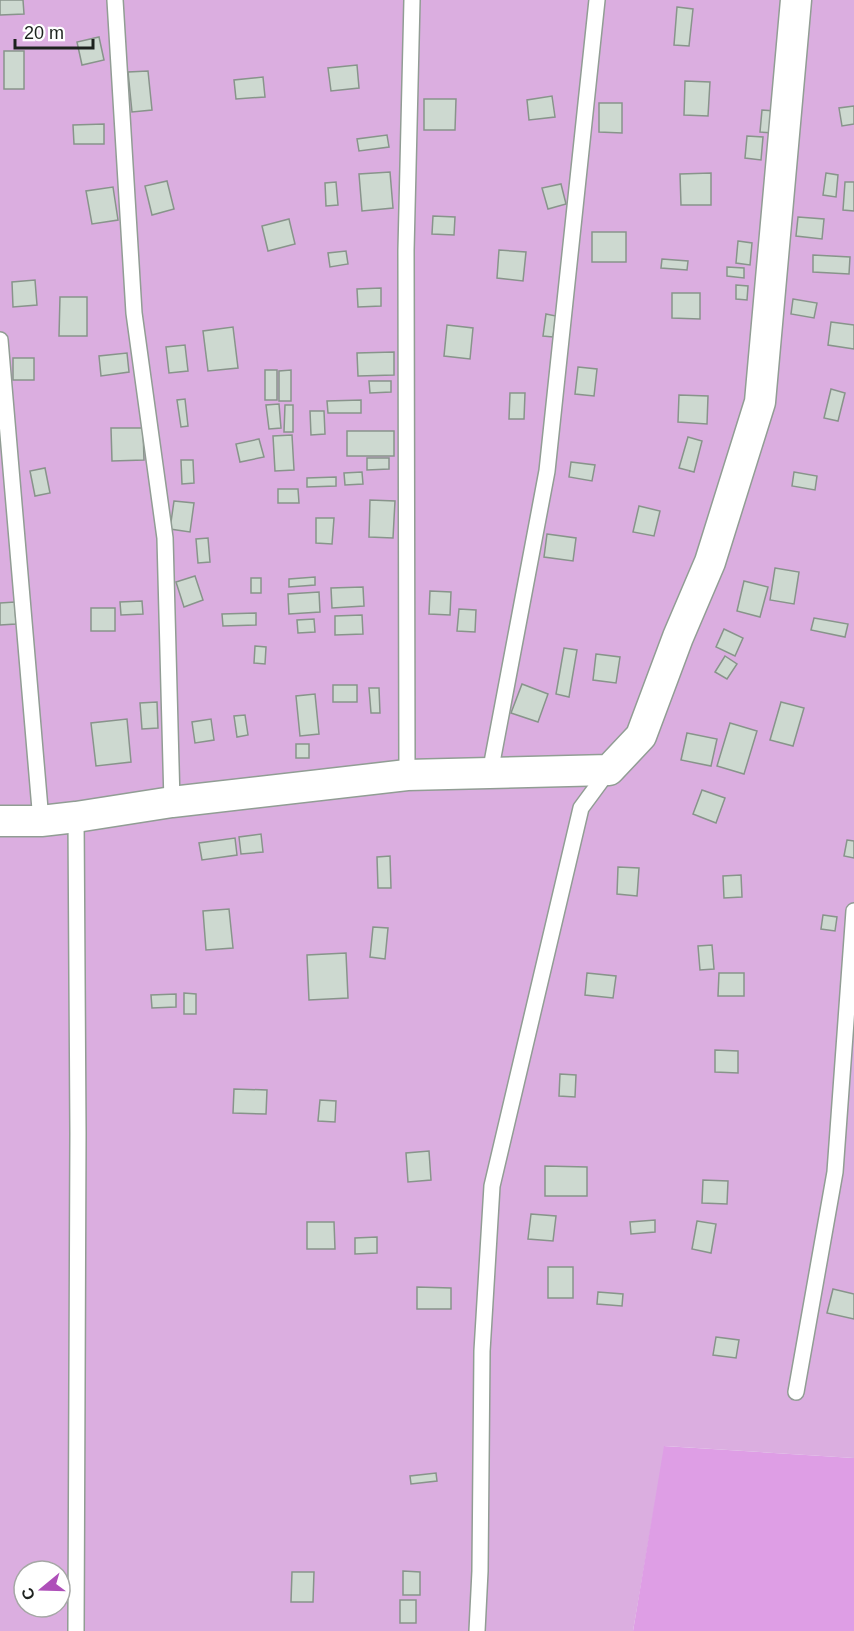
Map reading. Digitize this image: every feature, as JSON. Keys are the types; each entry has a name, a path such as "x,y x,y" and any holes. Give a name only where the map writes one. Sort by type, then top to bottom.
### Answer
{"street":[{"path":"0,821 41,821 172,802 407,776 609,770 641,736 678,637 710,562 760,402 796,0"}],"lane":[{"path":"114,0 134,313 165,538 172,802"},
{"path":"407,776 406,250 412,0"},
{"path":"490,773 547,471 597,0"},
{"path":"0,340 41,821"},
{"path":"477,1631 480,1571 482,1351 492,1186 581,808 609,770"},
{"path":"76,817 78,1133 76,1631"},
{"path":"796,1392 835,1172 854,911"}],"shaded area":[{"path":"0,0 854,0 854,1458 665,1446 633,1631 0,1631"},
{"path":"664,1446 854,1458 854,1631 633,1631"}],"building":[{"path":"0,0 23,0 24,14 0,15"},
{"path":"677,7 693,9 689,46 674,45"},
{"path":"99,37 104,60 82,65 77,42"},
{"path":"4,51 24,51 24,89 4,89"},
{"path":"357,65 359,88 331,91 328,68"},
{"path":"148,71 152,110 132,112 128,72"},
{"path":"263,77 265,97 236,99 234,80"},
{"path":"685,81 710,82 708,116 684,115"},
{"path":"552,96 555,117 529,120 527,100"},
{"path":"424,99 456,99 455,130 424,130"},
{"path":"599,103 622,103 622,133 599,132"},
{"path":"854,106 854,124 842,126 839,108"},
{"path":"762,110 775,111 774,133 760,132"},
{"path":"104,124 104,144 74,144 73,125"},
{"path":"387,135 389,147 359,151 357,139"},
{"path":"747,136 763,137 761,160 745,158"},
{"path":"390,172 393,208 362,211 359,174"},
{"path":"711,173 711,205 681,205 680,174"},
{"path":"826,173 838,175 836,197 823,195"},
{"path":"167,181 174,209 152,215 145,186"},
{"path":"336,182 338,205 326,206 325,183"},
{"path":"845,182 854,182 854,211 843,210"},
{"path":"561,184 566,204 548,209 542,188"},
{"path":"113,187 118,220 92,224 86,191"},
{"path":"433,216 455,217 454,235 432,234"},
{"path":"798,217 824,219 822,239 796,236"},
{"path":"289,219 295,244 268,251 262,226"},
{"path":"592,232 626,232 626,262 592,262"},
{"path":"738,241 752,243 750,265 736,263"},
{"path":"499,250 526,252 523,281 497,278"},
{"path":"346,251 348,264 330,267 328,253"},
{"path":"813,255 850,257 849,274 813,272"},
{"path":"662,259 688,261 687,270 661,268"},
{"path":"727,267 744,268 744,278 727,276"},
{"path":"35,280 37,305 13,307 12,282"},
{"path":"736,285 748,286 747,300 736,299"},
{"path":"381,288 381,306 358,307 357,289"},
{"path":"672,293 700,293 700,319 672,318"},
{"path":"60,297 87,297 87,336 59,336"},
{"path":"793,299 817,303 814,318 791,314"},
{"path":"546,314 556,316 553,337 543,336"},
{"path":"831,322 854,325 854,349 828,345"},
{"path":"447,325 473,328 470,359 444,356"},
{"path":"233,327 238,368 208,371 203,331"},
{"path":"185,345 188,371 169,373 166,347"},
{"path":"394,352 394,375 358,376 357,353"},
{"path":"127,353 129,372 101,376 99,356"},
{"path":"13,358 34,358 34,380 13,380"},
{"path":"578,367 597,369 594,396 575,394"},
{"path":"265,370 277,370 277,400 265,400"},
{"path":"291,370 291,401 279,401 279,371"},
{"path":"369,381 391,381 391,392 370,393"},
{"path":"831,389 845,393 838,421 824,418"},
{"path":"510,393 525,393 524,419 509,419"},
{"path":"679,395 708,396 707,424 678,422"},
{"path":"185,399 188,426 181,427 177,400"},
{"path":"361,400 361,413 328,413 327,401"},
{"path":"279,404 281,428 269,429 266,405"},
{"path":"285,405 293,405 293,432 284,432"},
{"path":"310,411 324,411 325,434 311,435"},
{"path":"111,428 143,428 144,460 112,461"},
{"path":"347,431 394,431 394,456 347,456"},
{"path":"292,435 294,470 275,471 273,436"},
{"path":"688,437 702,441 694,472 679,468"},
{"path":"259,439 264,457 240,462 236,444"},
{"path":"367,458 389,458 389,469 367,470"},
{"path":"181,460 193,460 194,483 182,484"},
{"path":"571,462 595,465 592,481 569,477"},
{"path":"45,468 50,493 35,496 30,471"},
{"path":"362,472 363,484 345,485 344,473"},
{"path":"794,472 817,476 815,490 792,486"},
{"path":"336,477 336,486 307,487 307,478"},
{"path":"278,489 298,489 299,503 278,503"},
{"path":"370,500 395,501 393,538 369,537"},
{"path":"174,501 194,503 190,532 170,529"},
{"path":"639,506 660,511 654,536 633,532"},
{"path":"316,518 334,518 332,544 316,543"},
{"path":"547,534 576,538 573,561 544,557"},
{"path":"208,538 210,562 198,563 196,539"},
{"path":"775,568 799,572 794,604 770,600"},
{"path":"195,576 203,600 184,607 176,582"},
{"path":"315,577 315,585 289,587 289,579"},
{"path":"251,578 261,578 261,593 251,593"},
{"path":"744,581 768,587 760,617 737,611"},
{"path":"363,587 364,606 332,608 331,588"},
{"path":"430,591 451,592 450,615 429,614"},
{"path":"319,592 320,612 289,614 288,594"},
{"path":"142,601 143,614 121,615 120,602"},
{"path":"15,602 16,624 0,625 0,603"},
{"path":"91,608 115,608 115,631 91,631"},
{"path":"459,609 476,610 475,632 457,631"},
{"path":"256,613 256,625 223,626 222,614"},
{"path":"362,615 363,634 335,635 335,616"},
{"path":"814,618 848,624 845,637 811,630"},
{"path":"314,619 315,632 298,633 297,620"},
{"path":"724,629 743,638 735,656 716,647"},
{"path":"255,646 266,647 265,664 254,663"},
{"path":"564,648 577,650 569,697 556,694"},
{"path":"596,654 620,657 616,683 593,680"},
{"path":"725,656 737,664 727,679 715,672"},
{"path":"522,684 548,694 538,722 511,713"},
{"path":"333,685 357,685 357,702 333,702"},
{"path":"369,688 379,688 380,713 371,713"},
{"path":"315,694 319,734 300,736 296,696"},
{"path":"157,702 158,728 142,729 140,703"},
{"path":"781,702 804,708 793,746 770,740"},
{"path":"245,715 248,735 237,737 234,716"},
{"path":"127,719 131,762 96,766 91,723"},
{"path":"211,719 214,740 195,743 192,722"},
{"path":"730,723 757,731 744,774 717,766"},
{"path":"687,733 717,739 711,766 681,760"},
{"path":"296,744 309,744 309,758 296,758"},
{"path":"702,790 725,798 716,823 693,814"},
{"path":"261,834 263,852 241,854 239,837"},
{"path":"235,838 237,855 202,860 199,843"},
{"path":"847,840 854,841 854,858 844,856"},
{"path":"390,856 391,888 378,888 377,857"},
{"path":"618,867 639,868 637,896 617,894"},
{"path":"741,875 742,897 724,898 723,876"},
{"path":"229,909 233,948 206,950 203,911"},
{"path":"823,915 837,917 835,931 821,929"},
{"path":"373,927 388,928 385,959 370,957"},
{"path":"712,945 714,969 700,970 698,946"},
{"path":"346,953 348,998 309,1000 307,955"},
{"path":"587,973 616,976 613,998 585,995"},
{"path":"719,973 744,973 744,996 718,996"},
{"path":"184,993 196,994 196,1014 184,1014"},
{"path":"176,994 176,1007 152,1008 151,995"},
{"path":"715,1050 738,1051 738,1073 715,1072"},
{"path":"560,1074 576,1075 575,1097 559,1096"},
{"path":"234,1089 267,1090 266,1114 233,1113"},
{"path":"320,1100 336,1101 335,1122 318,1121"},
{"path":"429,1151 431,1180 408,1182 406,1153"},
{"path":"545,1166 587,1167 587,1196 545,1196"},
{"path":"703,1180 728,1181 727,1204 702,1203"},
{"path":"531,1214 556,1216 553,1241 528,1239"},
{"path":"655,1220 655,1232 631,1234 630,1222"},
{"path":"697,1221 716,1224 711,1253 692,1249"},
{"path":"307,1222 334,1222 335,1249 307,1249"},
{"path":"377,1237 377,1253 355,1254 355,1238"},
{"path":"548,1267 573,1267 573,1298 548,1298"},
{"path":"417,1287 451,1288 451,1309 417,1309"},
{"path":"833,1289 854,1294 854,1319 827,1313"},
{"path":"598,1292 623,1294 622,1306 597,1304"},
{"path":"716,1337 739,1340 736,1358 713,1355"},
{"path":"436,1473 437,1481 411,1484 410,1476"},
{"path":"403,1571 420,1572 420,1595 403,1595"},
{"path":"292,1572 314,1572 313,1602 291,1602"},
{"path":"400,1600 416,1600 416,1623 400,1623"}]}
